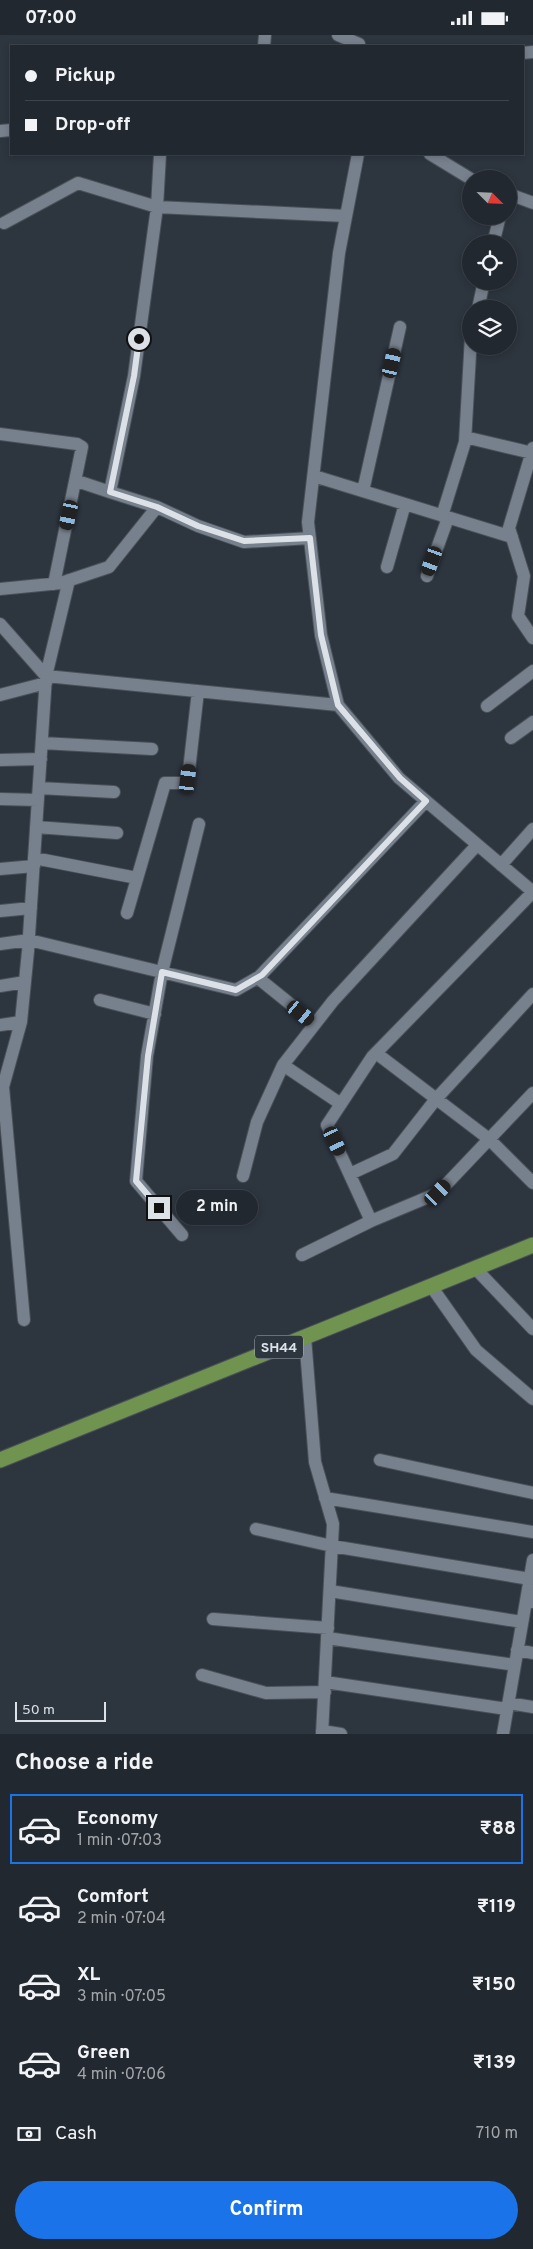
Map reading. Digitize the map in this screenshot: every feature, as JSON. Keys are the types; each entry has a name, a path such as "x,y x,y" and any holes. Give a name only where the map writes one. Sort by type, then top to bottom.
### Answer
{"main road":[{"name":"SH44","path":"0,1460 532,1246"}],"street":[{"path":"338,35 359,42"},
{"path":"110,492 134,376 157,207 160,155"},
{"path":"358,155 339,253 308,522 321,635 338,705 400,778 533,892 376,1053 327,1125 371,1221"},
{"path":"432,155 462,174"},
{"path":"4,223 78,183 157,207 346,216"},
{"path":"518,197 533,203"},
{"path":"363,491 400,327"},
{"path":"427,576 465,442 470,355"},
{"path":"0,435 80,445 83,451 54,584"},
{"path":"465,442 472,437 532,451 509,528 529,577 518,616 533,638"},
{"path":"314,476 512,537"},
{"path":"76,481 157,507 198,526 244,541 310,538"},
{"path":"387,567 405,504"},
{"path":"0,589 54,584 109,567 157,507"},
{"path":"24,1320 3,1087 21,1023 29,940 46,680 69,580"},
{"path":"0,624 46,680"},
{"path":"487,706 533,671"},
{"path":"0,695 46,680 198,691 338,705"},
{"path":"127,913 165,783 183,783 188,779 198,691"},
{"path":"511,738 533,723"},
{"path":"42,743 152,749"},
{"path":"0,759 41,759"},
{"path":"0,799 39,794 114,792"},
{"path":"315,1024 258,978 426,801"},
{"path":"182,1235 136,1181 148,1056 162,972 199,824"},
{"path":"36,827 117,833"},
{"path":"501,865 533,829"},
{"path":"243,1176 259,1116 283,1065 333,1001 477,845"},
{"path":"0,869 34,862 137,878"},
{"path":"0,911 31,908"},
{"path":"0,944 29,940 236,990 262,975"},
{"path":"0,986 25,982"},
{"path":"350,1174 393,1154 436,1099 533,994"},
{"path":"100,1001 155,1014"},
{"path":"0,1025 21,1023"},
{"path":"376,1053 489,1139 533,1183"},
{"path":"283,1065 341,1104"},
{"path":"302,1255 371,1221 438,1193 533,1093"},
{"path":"474,1268 533,1329"},
{"path":"431,1286 476,1350 533,1399"},
{"path":"305,1337 315,1463 333,1524 322,1733 341,1734"},
{"path":"380,1460 533,1493"},
{"path":"325,1498 533,1532"},
{"path":"256,1529 332,1546 530,1579"},
{"path":"503,1734 522,1622 529,1602 533,1560"},
{"path":"330,1591 522,1622"},
{"path":"213,1619 328,1633 515,1665"},
{"path":"517,1650 533,1653"},
{"path":"202,1675 266,1693 325,1687 533,1707"}],"route":[{"path":"139,339 134,376 110,492 157,507 198,526 244,541 310,538 321,635 338,705 400,778 426,801 262,975 236,990 162,972 148,1056 136,1181 159,1208"}]}
